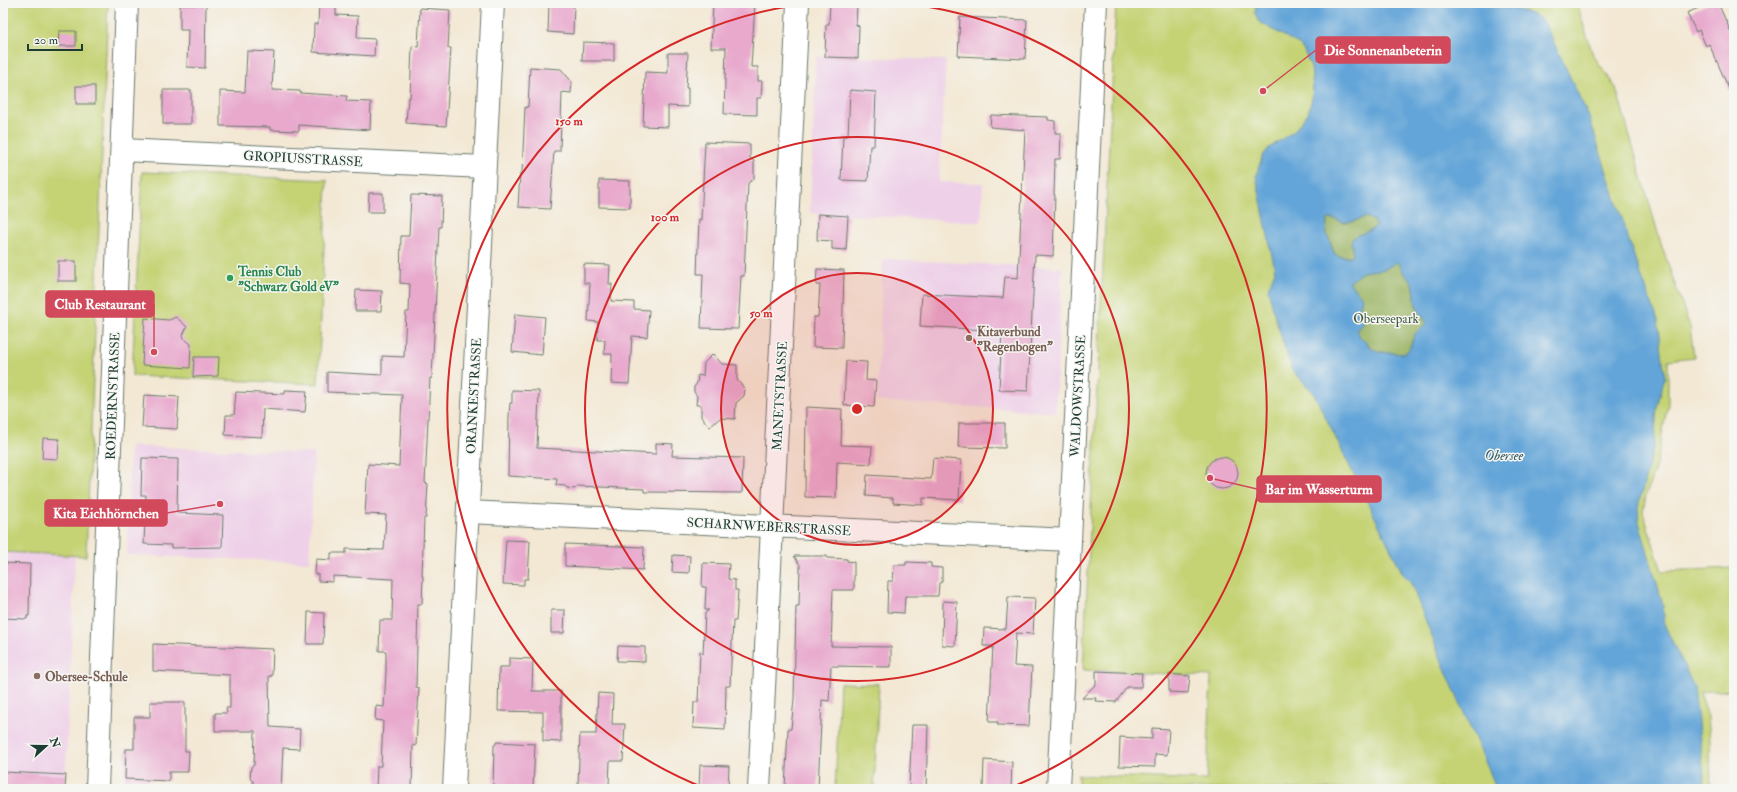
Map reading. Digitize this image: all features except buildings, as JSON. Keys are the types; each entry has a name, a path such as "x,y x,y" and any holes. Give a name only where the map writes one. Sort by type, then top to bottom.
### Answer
{"street":[{"name":"ROEDERNSTRASSE","path":"98,789 127,3"},
{"name":"ORANKESTRASSE","path":"454,789 493,3"},
{"name":"MANETSTRASSE","path":"759,789 798,3"},
{"name":"WALDOWSTRASSE","path":"1058,789 1096,3"},
{"name":"GROPIUSSTRASSE","path":"122,150 484,167"},
{"name":"SCHARNWEBERSTRASSE","path":"468,512 1070,540"}],"shaded area":[{"path":"816,56 946,60 939,182 983,183 981,222 810,213"},
{"name":"Kitaverbund \"Regenbogen\"","path":"883,259 1062,268 1055,412 877,401"},
{"path":"130,446 314,453 309,562 127,555"},
{"name":"Obersee-Schule","path":"3,552 75,556 65,789 3,789"}],"green space":[{"path":"3,3 108,3 86,556 3,552"},
{"name":"Oberseepark","path":"1116,3 1577,4 1593,55 1616,88 1662,247 1690,327 1694,357 1668,360 1668,404 1657,462 1646,495 1643,512 1662,571 1734,568 1734,690 1700,692 1708,717 1711,789 1078,789 1078,775 1207,780 1211,676 1083,670"},
{"name":"Tennis Club \"Schwarz Gold eV\"","path":"142,172 327,180 318,384 132,376"},
{"path":"1366,217 1373,220 1376,226 1371,231 1357,235 1351,244 1354,254 1351,256 1337,256 1334,253 1326,231 1327,220 1332,219 1348,222"},
{"path":"1397,261 1412,283 1416,305 1426,322 1423,328 1415,334 1410,347 1404,354 1379,352 1370,347 1361,339 1356,330 1364,323 1358,314 1361,300 1349,282 1362,272 1385,269"},
{"path":"840,683 879,684 874,789 835,789"}],"water":[{"name":"Obersee","path":"1256,3 1489,3 1490,6 1532,14 1544,22 1589,117 1637,265 1658,320 1665,377 1657,407 1654,445 1638,507 1639,522 1663,604 1665,626 1694,687 1704,776 1704,789 1498,789 1496,787 1440,657 1410,581 1403,574 1313,392 1292,370 1275,317 1268,289 1275,271 1256,176 1262,157 1269,148 1294,131 1308,113 1313,90 1311,67 1304,51 1298,44 1258,21 1255,13","holes":["1366,217 1373,220 1376,226 1351,240 1353,255 1344,257 1338,256 1334,253 1326,231 1327,220 1332,219 1348,222","1397,262 1400,264 1402,270 1412,283 1416,305 1426,322 1423,328 1415,334 1410,347 1404,354 1379,352 1370,347 1361,339 1356,330 1364,323 1358,315 1362,297 1350,282 1362,272 1385,269"]}],"place":[{"name":"Die Sonnenanbeterin","path":"1263,91"},
{"name":"Tennis Club \"Schwarz Gold eV\"","path":"230,278"},
{"name":"Kitaverbund \"Regenbogen\"","path":"969,338"},
{"name":"Club Restaurant","path":"154,352"},
{"name":"Bar im Wasserturm","path":"1210,478"},
{"name":"Kita Eichhörnchen","path":"220,504"},
{"name":"Obersee-Schule","path":"37,676"}]}
